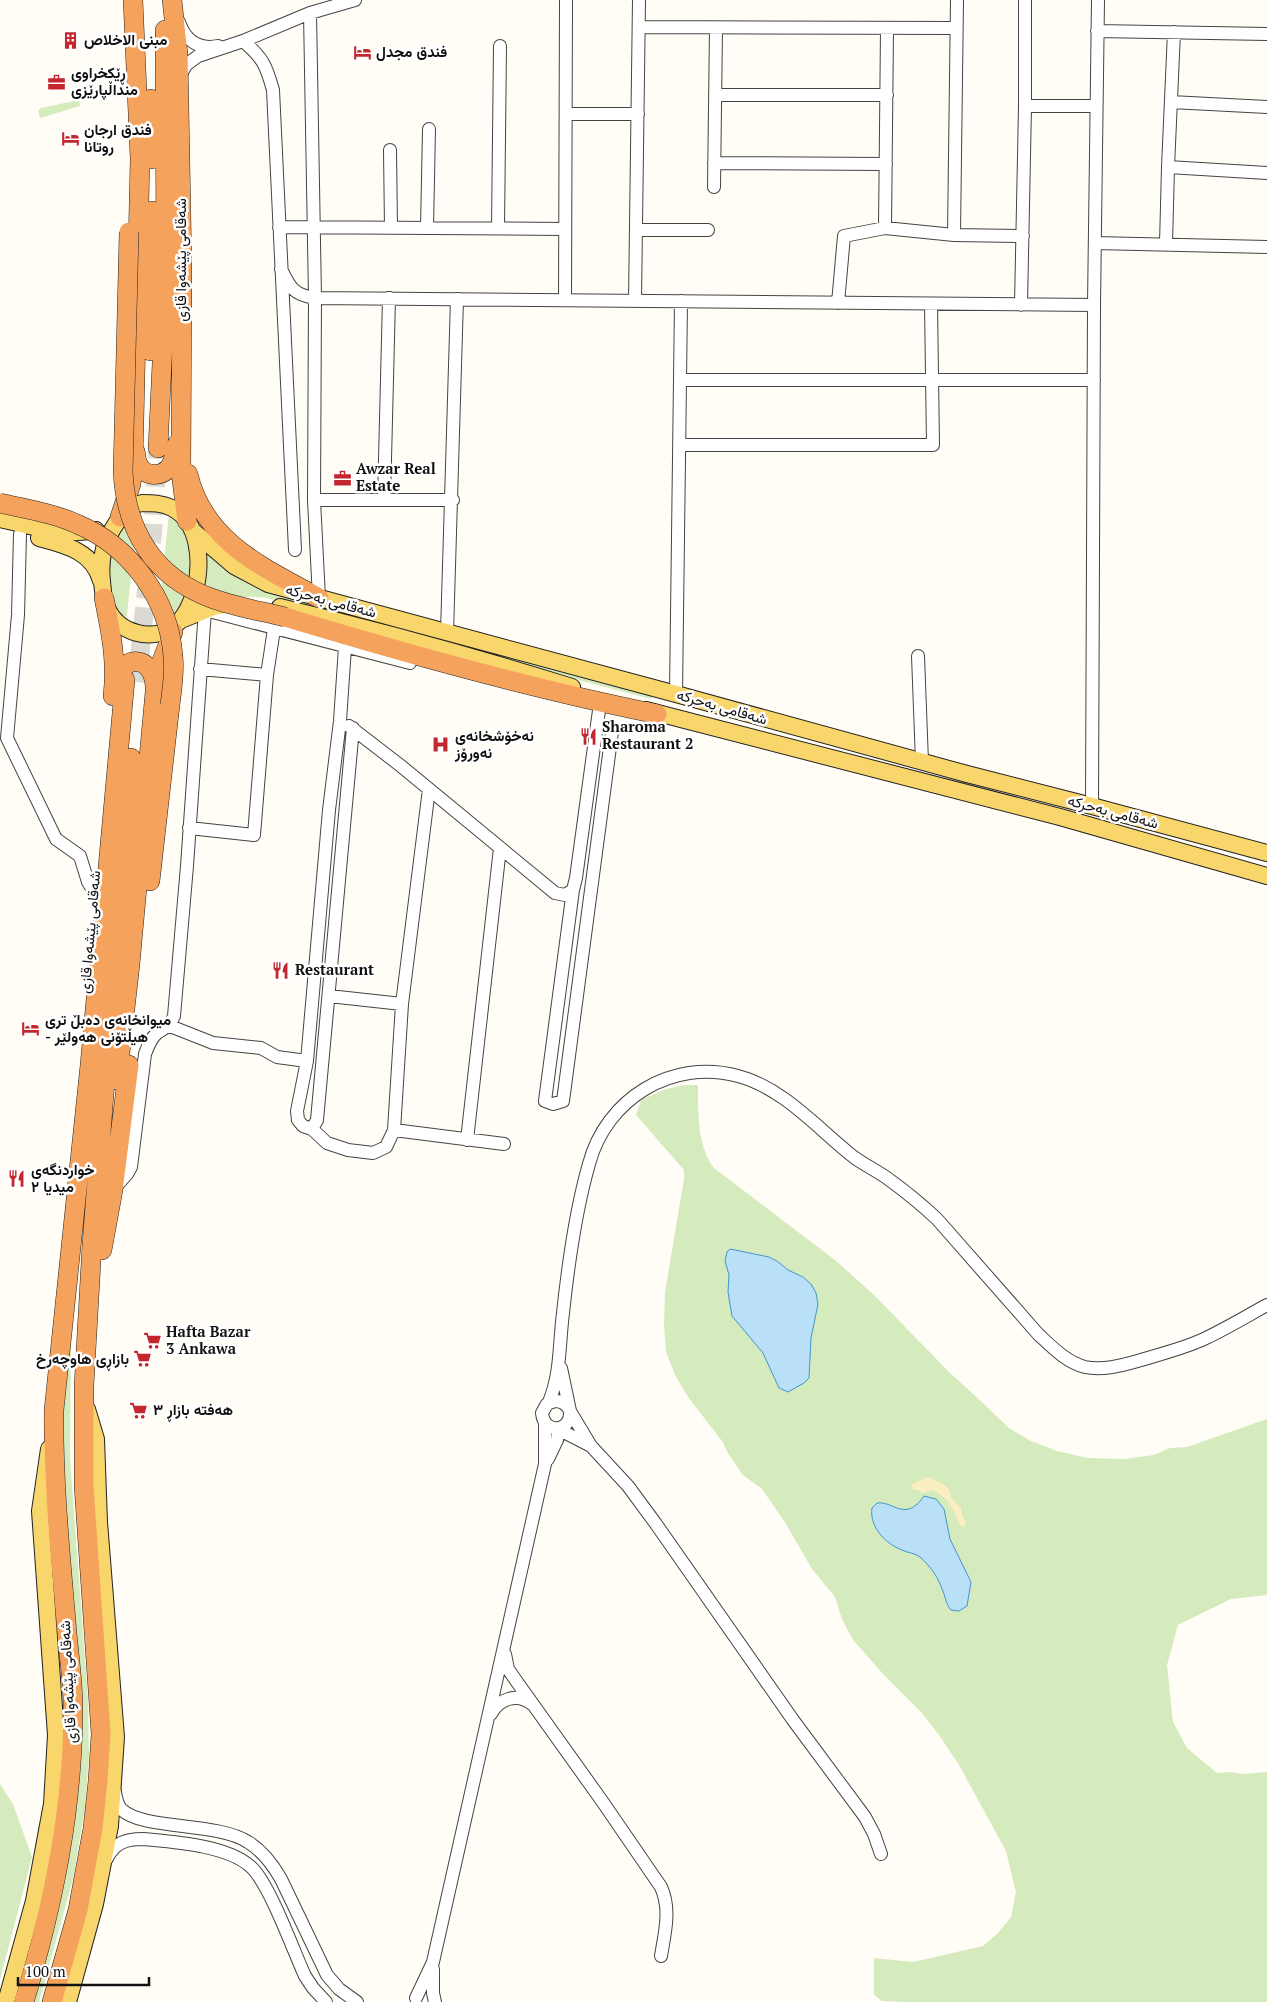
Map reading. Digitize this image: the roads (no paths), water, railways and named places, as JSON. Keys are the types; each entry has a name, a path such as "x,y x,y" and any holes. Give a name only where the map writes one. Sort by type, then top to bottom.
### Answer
{"highway":[{"path":"125,0 129,232 123,472 125,500 132,524 140,540 155,560 185,585 213,599 280,623 341,634 528,684 657,714"},
{"name":"شەقامی پێشەوا قازی","path":"133,0 140,158 146,447"},
{"name":"شەقامی پێشەوا قازی","path":"145,0 152,131 152,278 146,447"},
{"name":"شەقامی پێشەوا قازی","path":"120,517 146,447 166,278 170,3"},
{"name":"شەقامی پێشەوا قازی","path":"170,3 178,54 182,265 181,472 189,525"},
{"path":"181,397 187,467 197,499 211,523 228,543 250,559 319,598"},
{"path":"146,447 138,465 142,470 153,474 165,471 172,462 180,420"},
{"path":"0,503 48,514 80,524 113,546 138,570 158,600 170,635 174,665 113,1190 95,1286"},
{"name":"شەقامی پێشەوا قازی","path":"52,2002 78,1910 86,1867 93,1828 101,1734 99,1596 84,1486 84,1383 103,1095 125,685 115,659 114,642 103,592"},
{"name":"شەقامی پێشەوا قازی","path":"84,1383 131,954 155,690 160,666 178,622"},
{"path":"125,685 120,669 133,662 142,663 150,668 154,676 155,690"},
{"name":"شەقامی پێشەوا قازی","path":"59,1357 60,1299 65,1218 94,890 125,685"},
{"name":"شەقامی پێشەوا قازی","path":"24,2002 51,1902 66,1820 64,1755 73,1705 54,1460 54,1410 90,1065 125,685"},
{"path":"101,1734 107,1616"}],"main road":[{"name":"شەقامی پێشەوا قازی","path":"103,592 101,572 104,548 108,536 125,510 142,503 151,503 173,509 189,525 198,549 198,571 195,590 178,622"},
{"path":"0,519 60,532 80,533 101,528 120,517"},
{"name":"شەقامی بەحرکە","path":"189,525 234,566 268,584 922,762 1267,853"},
{"path":"0,529 71,547 81,552 99,572 103,592 112,616 131,631 142,634 157,634 178,622"},
{"name":"شەقامی بەحرکە","path":"178,622 205,610 241,602 261,603 339,621 444,650 657,714 1060,817 1267,876"},
{"path":"68,2002 98,1888 110,1826 114,1780 116,1720 107,1616 99,1596"},
{"path":"6,2002 34,1901 52,1804 64,1755"}],"street":[{"path":"179,83 182,70 190,61 198,56 243,41 310,13 355,0"},
{"path":"565,300 566,0"},
{"path":"635,301 639,0"},
{"path":"954,235 957,0"},
{"path":"1020,305 1023,236 1026,0"},
{"path":"1092,806 1094,305 1098,0"},
{"path":"170,3 186,37 196,44 215,47 243,41"},
{"path":"310,13 315,298 314,500 319,598"},
{"path":"640,27 956,28"},
{"path":"714,187 716,28"},
{"path":"885,228 887,29"},
{"path":"1098,31 1267,34"},
{"path":"1166,244 1174,32"},
{"path":"243,41 259,55 268,70 273,90 295,550"},
{"path":"498,228 500,46"},
{"path":"715,95 887,95"},
{"path":"1171,102 1267,107"},
{"path":"1025,106 1096,106"},
{"path":"566,114 638,114"},
{"path":"427,228 429,129"},
{"path":"390,150 391,228"},
{"path":"714,163 886,164"},
{"path":"1168,167 1267,173"},
{"path":"279,227 565,229"},
{"path":"838,303 844,236 885,228 954,235 1023,236"},
{"path":"636,230 708,230"},
{"path":"1095,243 1267,247"},
{"path":"282,269 294,291 302,296 315,298 1094,305"},
{"path":"384,500 389,298"},
{"path":"447,633 457,299"},
{"path":"676,694 681,301"},
{"path":"679,446 933,445 931,304"},
{"path":"681,380 1094,380"},
{"path":"314,500 452,500"},
{"path":"20,534 18,615 7,738 56,839 80,856 88,882 94,890"},
{"path":"113,1190 128,1174 131,1167 145,1054 149,1043 156,1034 170,1026 174,1016 205,610 280,623 345,647 511,689 521,689 528,684"},
{"path":"189,828 254,835 267,676 280,623"},
{"path":"345,647 340,721 329,810 307,1061 297,1111 298,1120 303,1126 312,1129 327,1143 348,1150 373,1153 386,1147 394,1130 402,1004 429,789"},
{"path":"918,656 922,762"},
{"path":"200,669 267,676"},
{"path":"597,726 607,727 612,732 563,1101 552,1104 545,1101 600,702"},
{"path":"340,721 353,728 555,893 565,895 573,890"},
{"path":"312,1129 317,1120 353,728"},
{"path":"467,1140 500,848"},
{"path":"329,996 402,1004"},
{"path":"170,1026 213,1043 261,1048 277,1058 307,1061"},
{"path":"591,1446 558,1429 551,1428 542,1417 543,1410 549,1402 560,1363 565,1293 583,1186 594,1147 608,1122 627,1100 661,1080 686,1073 711,1072 738,1076 762,1086 789,1103 856,1158 921,1204 937,1219 1038,1334 1056,1352 1073,1363 1085,1367 1100,1368 1122,1365 1176,1350 1205,1339 1267,1306"},
{"path":"394,1130 504,1144"},
{"path":"558,1429 565,1426 569,1421 570,1411 560,1363"},
{"path":"549,1402 561,1401 566,1405 591,1446 628,1486 793,1720 865,1817 874,1834 881,1854"},
{"path":"410,2000 424,1998 434,2002 433,1962 545,1464 545,1423"},
{"path":"545,1464 557,1440 558,1429"},
{"path":"505,1641 505,1656 508,1669 661,1887 667,1912 661,1956"},
{"path":"488,1722 495,1707 509,1698 524,1699 535,1708"},
{"path":"114,1780 116,1798 124,1812 144,1819 236,1836 248,1842 263,1854 274,1866 281,1879 328,1975 339,1989 357,2002"},
{"path":"183,1844 186,1826"},
{"path":"98,1888 110,1851 119,1843 133,1839 183,1844 219,1851 250,1866 261,1880 270,1897 306,1976 313,1988 326,2002"},
{"path":"410,2000 433,1962"}],"water":[{"path":"730,1249 769,1257 777,1261 788,1270 803,1277 811,1284 816,1293 818,1304 811,1338 809,1378 788,1392 779,1388 763,1353 732,1316 728,1292 729,1275 725,1261 727,1252"},
{"path":"924,1496 936,1499 944,1509 950,1539 971,1582 967,1606 959,1611 951,1610 938,1580 924,1560 890,1544 880,1534 873,1522 872,1508 877,1503 906,1509 917,1504"}],"tunnel":[{"path":"137,682 153,527 158,448"}],"place":[{"name":"مبنى الاخلاص","path":"70,40"},
{"name":"فندق مجدل","path":"362,52"},
{"name":"ڕێکخراوی منداڵپارێزی","path":"57,82"},
{"name":"فندق ارجان روتانا","path":"70,139"},
{"name":"Awzar Real Estate","path":"342,478"},
{"name":"Sharoma Restaurant 2","path":"588,736"},
{"name":"نەخۆشخانەی نەورۆز","path":"441,745"},
{"name":"Restaurant","path":"281,970"},
{"name":"میوانخانەی دەبڵ تری - هیڵتۆنی هەولێر","path":"31,1029"},
{"name":"خواردنگەی میدیا ٢","path":"17,1179"},
{"name":"Hafta Bazar 3 Ankawa","path":"152,1341"},
{"name":"بازاڕی هاوچەرخ","path":"143,1359"},
{"name":"هەفتە بازاڕ ٣","path":"139,1410"}]}
